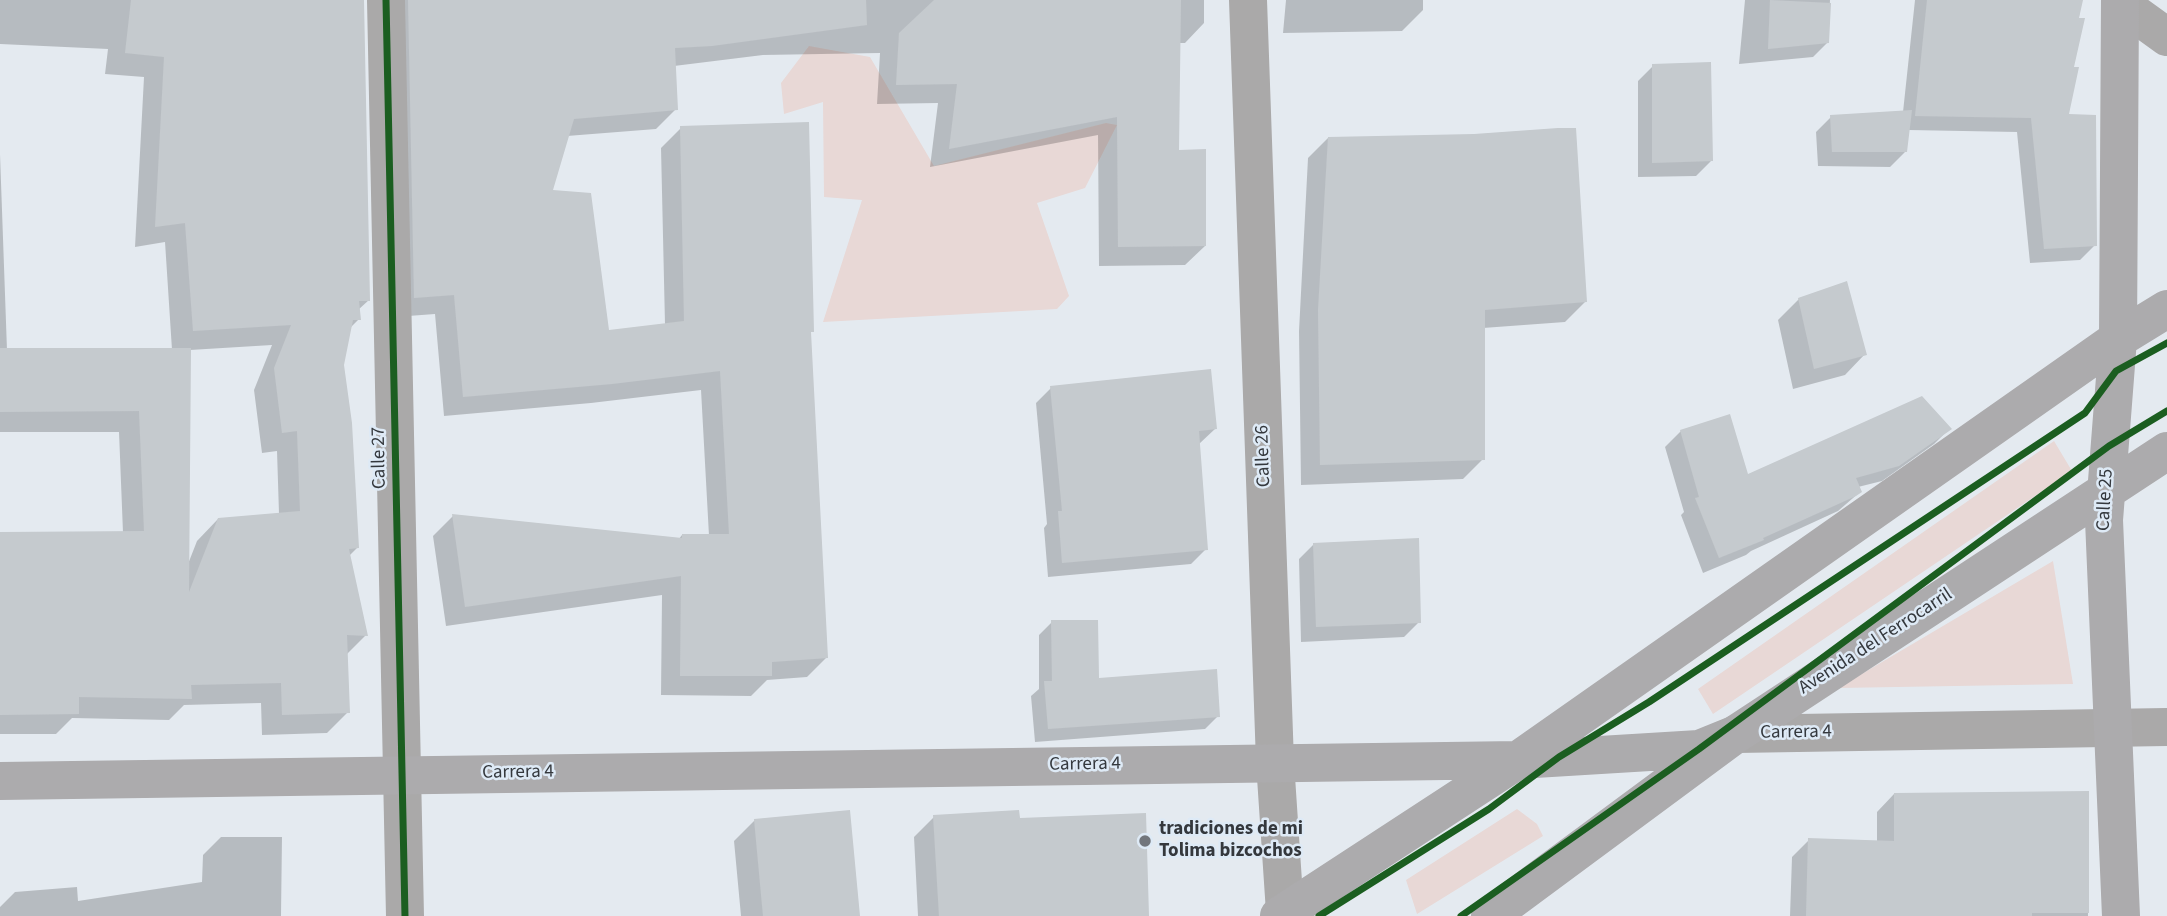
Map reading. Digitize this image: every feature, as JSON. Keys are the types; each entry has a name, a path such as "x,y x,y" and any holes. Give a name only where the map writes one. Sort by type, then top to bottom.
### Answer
{"main road":[{"name":"Calle 25","path":"2120,1 2118,339 2104,520 2121,916"},
{"path":"1282,914 1518,760 2118,339 2167,309"},
{"name":"Avenida del Ferrocarril","path":"1490,916 1736,734 2167,451"},
{"name":"Carrera 4","path":"0,781 1518,760 1699,749 1736,734"}],"street":[{"name":"Calle 27","path":"386,0 405,916"},
{"name":"Calle 26","path":"1248,0 1282,914"},
{"path":"2120,1 2167,37"},
{"name":"Carrera 4","path":"1736,734 2167,727"}],"shaded area":[{"path":"809,46 870,57 934,166 1106,123 1117,125 1085,188 1037,203 1069,296 1057,309 823,322 862,200 824,197 823,102 784,114 781,83"},
{"path":"2054,441 2072,471 1713,714 1698,689"},
{"path":"2053,561 2073,684 1838,688"},
{"path":"1517,809 1537,824 1543,836 1417,914 1406,880"}],"building":[{"path":"131,0 364,0 370,301 359,301 361,320 353,320 344,365 352,423 359,548 349,549 368,636 347,635 350,713 282,715 281,683 191,685 192,699 79,697 79,714 0,715 0,532 144,531 139,411 0,412 0,348 191,348 189,592 218,518 300,511 297,431 282,433 274,368 291,325 193,331 185,223 155,227 164,57 125,53"},
{"path":"408,0 866,0 867,25 712,46 675,48 678,110 574,119 553,190 591,193 609,330 684,321 680,126 809,122 814,332 811,332 828,658 772,662 772,676 680,676 681,576 465,607 452,514 682,538 682,534 729,534 720,371 463,397 454,295 414,298"},
{"path":"934,0 1181,0 1179,150 1206,149 1206,246 1118,247 1117,117 949,149 957,84 896,85 899,33"},
{"path":"1770,0 1831,3 1829,43 1768,49"},
{"path":"1927,0 2083,0 2079,18 2085,18 2074,67 2079,67 2069,114 2096,115 2097,246 2044,249 2031,118 1915,116"},
{"path":"1711,62 1713,161 1652,163 1652,64"},
{"path":"1912,110 1907,152 1832,152 1830,115"},
{"path":"1576,128 1587,302 1485,310 1485,460 1320,465 1318,310 1328,137 1474,134"},
{"path":"1847,281 1867,355 1814,369 1798,298"},
{"path":"1211,369 1217,429 1199,431 1208,550 1062,563 1058,511 1062,511 1050,386"},
{"path":"1922,396 1952,429 1899,466 1856,478 1862,492 1856,496 1763,538 1764,540 1719,558 1695,498 1699,497 1680,430 1730,414 1748,474"},
{"path":"1419,538 1421,623 1316,627 1313,543"},
{"path":"1051,620 1098,620 1099,678 1217,669 1220,717 1048,729 1044,681 1052,681"},
{"path":"2089,791 2089,913 2032,913 2032,916 1806,916 1808,838 1894,841 1894,793"},
{"path":"850,810 860,916 763,916 754,819"},
{"path":"1019,810 1020,818 1146,813 1149,916 939,916 933,815"}],"cycle path":[{"path":"386,0 405,916"},
{"path":"1319,916 1489,809 1559,757 1649,702 2085,413 2116,371 2167,343"},
{"path":"1461,916 1699,749 2109,446 2167,411"}],"place":[{"name":"tradiciones de mi Tolima bizcochos","path":"1145,841"}]}
